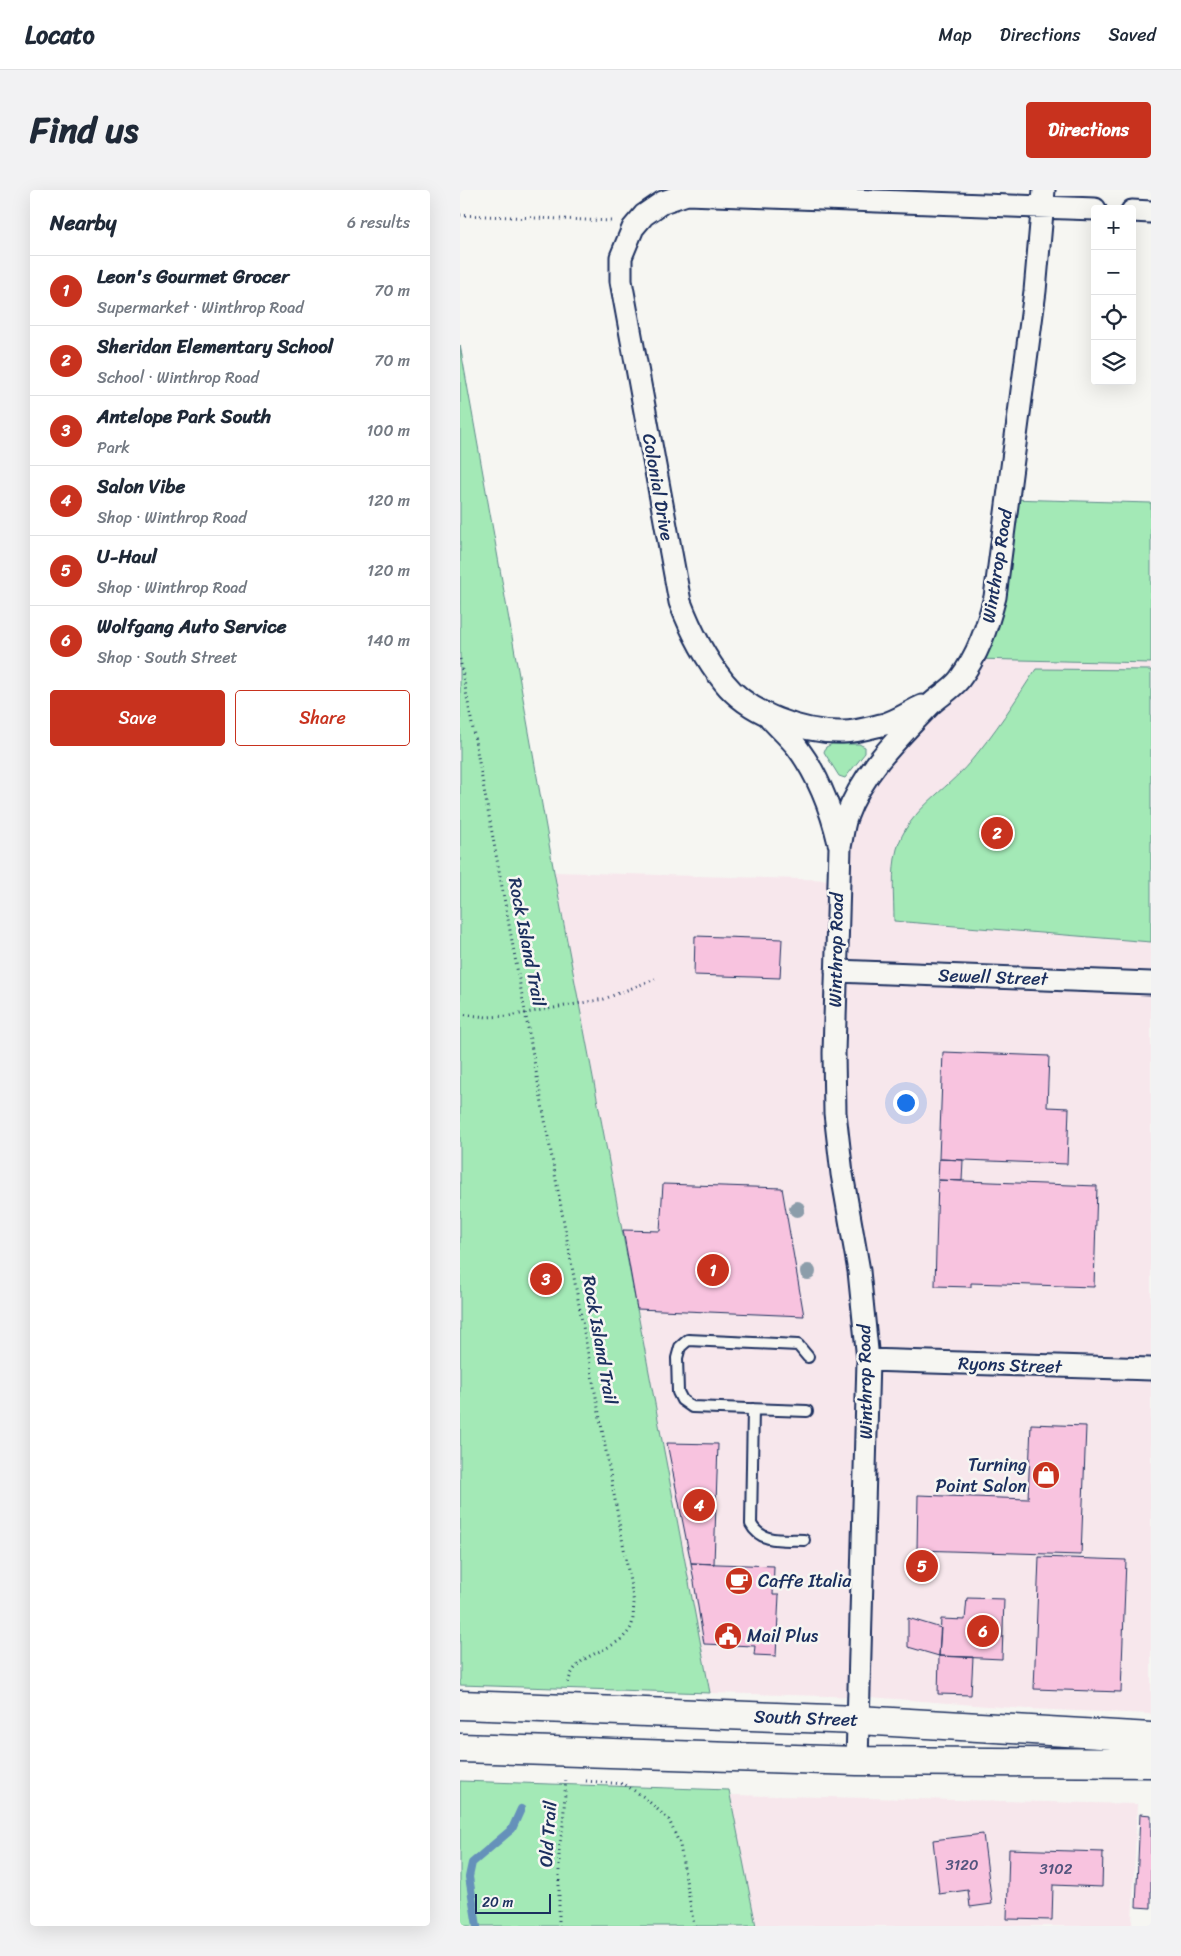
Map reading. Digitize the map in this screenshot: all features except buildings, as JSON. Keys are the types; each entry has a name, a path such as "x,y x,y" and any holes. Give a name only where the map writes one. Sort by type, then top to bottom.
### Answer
{"main road":[{"name":"South Street","path":"460,1705 858,1720 1151,1737"},
{"path":"460,1748 856,1761 1151,1763"}],"street":[{"path":"636,225 644,215 663,202 687,194 1044,199 1091,209"},
{"name":"Winthrop Road","path":"856,1761 868,1360 858,1271 837,1133 834,1053 840,848 846,819 855,797 892,744 957,682 974,659 986,632 995,597 1035,291 1044,199"},
{"path":"1136,211 1151,212"},
{"name":"Colonial Drive","path":"636,225 621,257 621,281 680,602 693,636 724,683 747,704 768,716 801,727 844,732 883,725 936,700"},
{"name":"Colonial Drive","path":"768,716 796,746 812,771 833,820 840,848"},
{"name":"Sewell Street","path":"836,971 1151,983"},
{"name":"Ryons Street","path":"868,1360 1151,1369"}],"lane":[{"path":"807,1411 692,1407 682,1400 678,1392 677,1358 680,1347 688,1340 798,1345 808,1357"},
{"path":"753,1409 751,1524 755,1533 763,1538 804,1540"}],"path":[{"path":"460,215 636,225"},
{"name":"Rock Island Trail","path":"460,659 634,1602 631,1628 625,1635 619,1641 583,1659 570,1673 566,1695 566,1709"},
{"path":"460,1014 487,1017 509,1016 604,999 655,979"},
{"name":"Old Trail","path":"560,1926 559,1850 563,1825 566,1775 575,1778"},
{"path":"584,1781 624,1784 644,1797 669,1820 680,1845 694,1926"}],"shaded area":[{"path":"974,659 1151,663 1151,1714 1028,1709 869,1697 710,1693 554,872 838,880 846,819"},
{"path":"730,1795 1137,1804 1132,1926 756,1926"}],"green space":[{"path":"460,345 554,872 710,1693 460,1685"},
{"path":"1008,499 1151,503 1151,663 974,659"},
{"path":"1036,669 1151,670 1151,942 894,921 894,866 902,835 919,812 979,751"},
{"path":"832,744 859,744 865,747 865,753 845,778 839,776 824,752 826,747"},
{"path":"460,1781 729,1790 756,1926 460,1926"}],"waterway":[{"path":"477,1926 469,1877 472,1863 512,1829 521,1809"}],"place":[{"name":"Sheridan Elementary School","path":"997,833"},
{"name":"Leon's Gourmet Grocer","path":"713,1270"},
{"name":"Antelope Park South","path":"546,1279"},
{"name":"Turning Point Salon","path":"1046,1475"},
{"name":"Salon Vibe","path":"699,1505"},
{"name":"U-Haul","path":"922,1566"},
{"name":"Caffe Italia","path":"739,1581"},
{"name":"Wolfgang Auto Service","path":"983,1631"},
{"name":"Mail Plus","path":"728,1636"}]}
